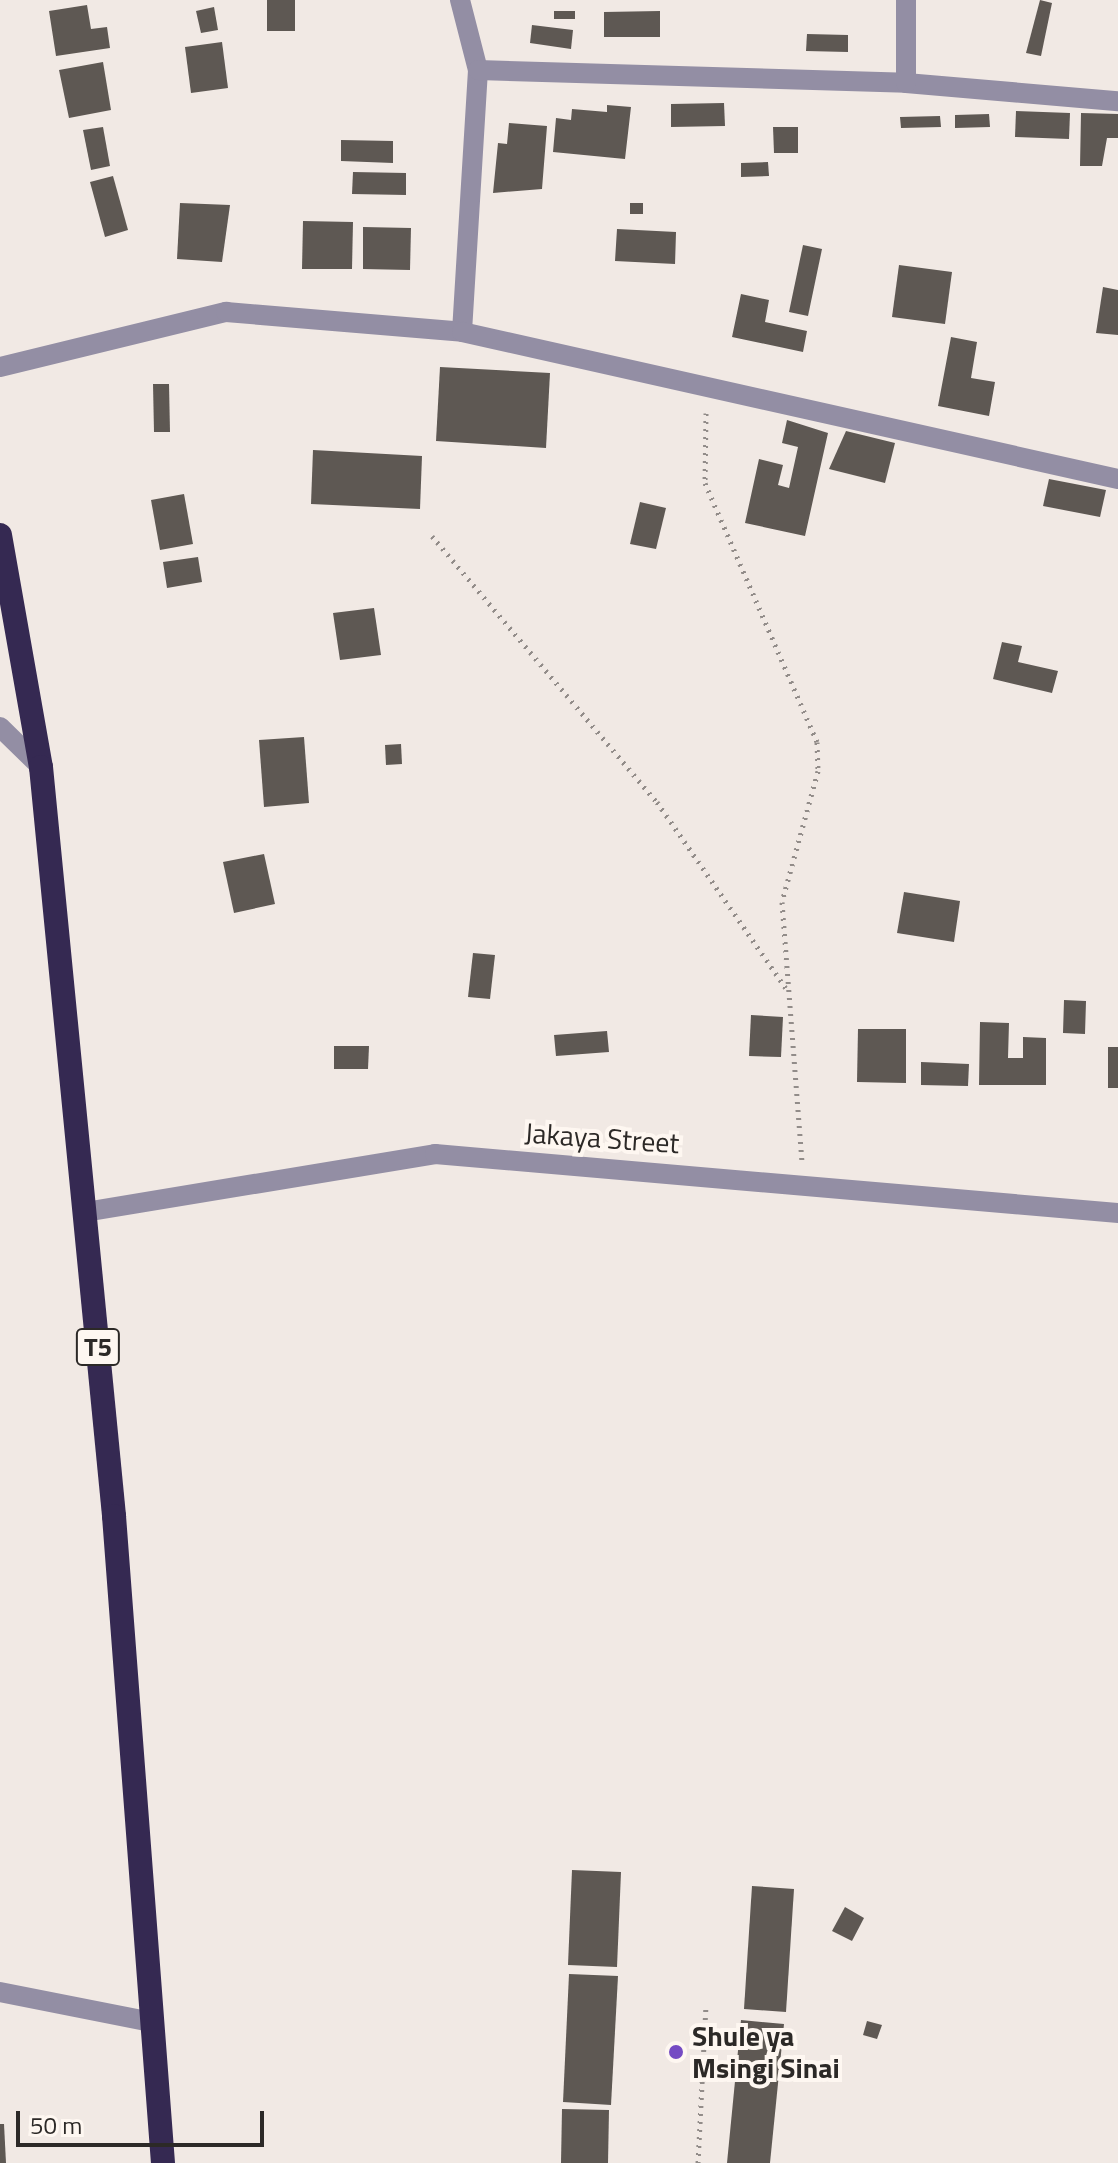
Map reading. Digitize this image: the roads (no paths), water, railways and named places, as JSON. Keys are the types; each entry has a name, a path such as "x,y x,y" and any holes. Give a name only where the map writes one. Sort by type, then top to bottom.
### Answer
{"highway":[{"name":"T5","path":"0,535 41,767 85,1212 163,2163"}],"street":[{"path":"460,0 478,70 462,332"},
{"path":"906,0 906,83"},
{"path":"478,70 906,83 1118,101"},
{"path":"0,367 226,312 462,332 1118,479"},
{"path":"0,727 41,767"},
{"name":"Jakaya Street","path":"85,1212 435,1154 803,1181 1118,1213"},
{"path":"0,1992 152,2022"}],"place":[{"name":"Shule ya Msingi Sinai","path":"676,2052"}]}
